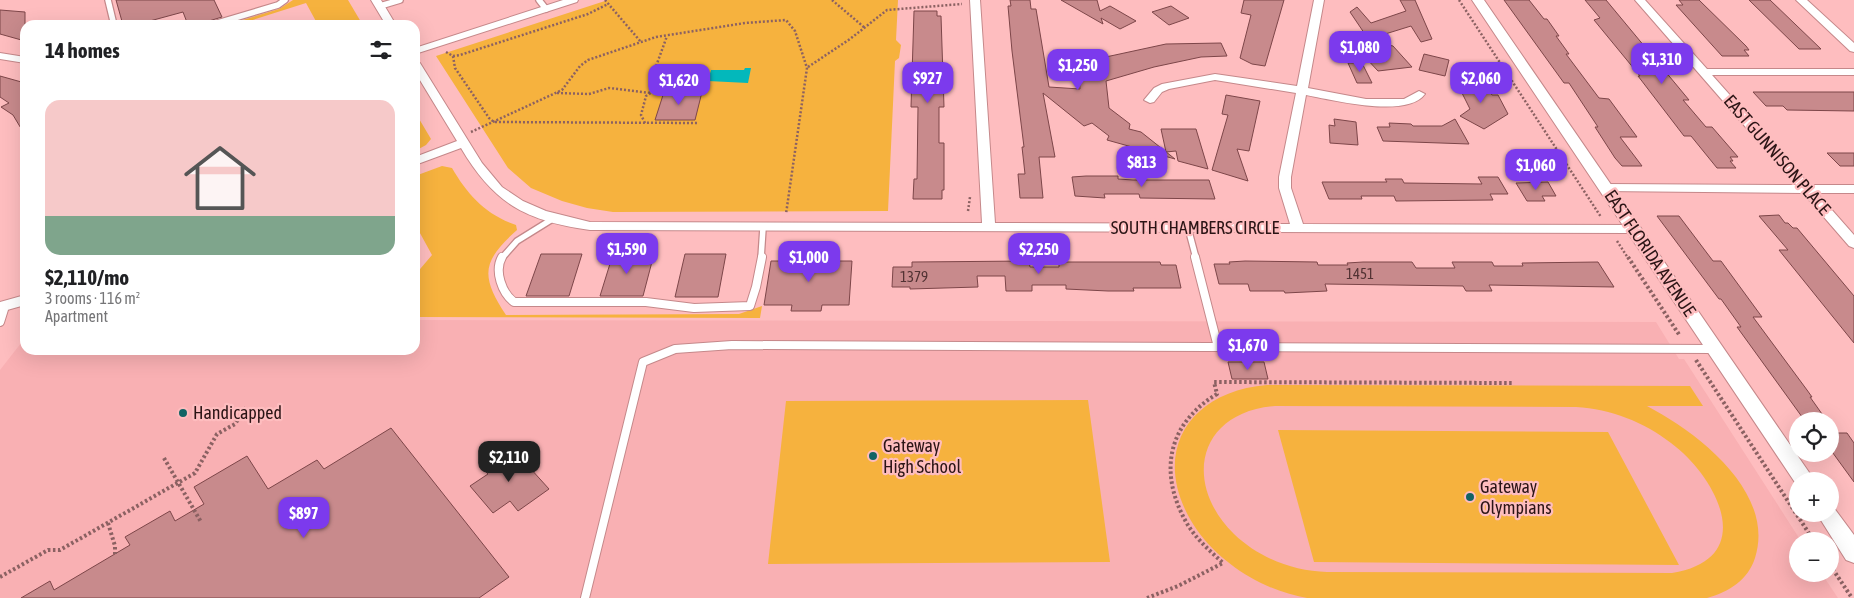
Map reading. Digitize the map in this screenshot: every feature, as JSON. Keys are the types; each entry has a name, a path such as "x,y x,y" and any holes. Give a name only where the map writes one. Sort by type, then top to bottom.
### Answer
{"street":[{"path":"420,49 573,0"},
{"path":"1298,228 1284,184 1319,0"},
{"name":"EAST FLORIDA AVENUE","path":"1478,0 1799,472"},
{"name":"EAST GUNNISON PLACE","path":"1640,0 1854,243"},
{"path":"1801,0 1854,49"},
{"path":"975,2 989,228"},
{"path":"378,3 388,20"},
{"path":"0,56 20,59"},
{"name":"SOUTH CHAMBERS CIRCLE","path":"420,71 482,172 499,190 524,206 554,218 596,227 1633,228"},
{"path":"1703,72 1854,72"},
{"path":"1150,100 1163,87 1208,77 1235,79 1352,100 1393,103 1408,102 1419,94"},
{"path":"420,159 462,140"},
{"path":"1606,188 1854,189"},
{"path":"2,306 20,301"},
{"path":"1833,522 1854,553"}],"lane":[{"path":"108,0 113,20"},
{"path":"228,20 278,5 285,0"},
{"path":"378,3 400,0"},
{"path":"538,0 546,9"},
{"path":"554,218 530,232 510,248 500,262 500,283 506,297 514,302 646,302 694,308 750,306 756,291 763,255 763,228"},
{"path":"1188,228 1218,347"},
{"path":"0,322 2,306"},
{"path":"585,598 643,362 657,354 690,346 1716,349"}],"path":[{"path":"832,0 865,28"},
{"path":"1459,0 1592,203"},
{"path":"641,42 607,1 588,14 453,56 452,60 455,68 489,118 494,122 697,123"},
{"path":"807,68 865,28 880,13 890,9 975,2"},
{"path":"462,140 494,122 556,93 570,82 584,62 667,35 745,23 786,20 794,31 803,52 807,68 786,214"},
{"path":"645,123 641,115 646,96 657,90 661,84 662,78 656,69 667,35"},
{"path":"556,93 589,94 609,88 651,93"},
{"path":"1626,255 1682,340"},
{"path":"1696,360 1808,532"},
{"path":"1147,598 1178,586 1223,563 1204,545 1186,521 1178,505 1170,474 1172,451 1178,432 1195,408 1216,394 1214,382 1514,383"},
{"path":"0,577 48,550 60,550 195,473 217,434 235,424 247,406"},
{"path":"164,458 201,522"},
{"path":"108,523 115,546 115,554"},
{"path":"1839,578 1852,598"}],"shaded area":[{"path":"293,0 348,0 360,20 315,20 306,3 253,20 243,20 279,9"},
{"path":"608,0 898,0 896,40 901,45 899,58 895,61 888,211 613,212 587,208 562,201 531,188 508,168 436,56"},
{"path":"420,120 431,139 420,148"},
{"path":"442,166 452,168 478,202 495,216 516,225 517,230 505,241 491,260 489,270 492,290 506,315 739,314 762,306 760,318 420,317 420,269 432,255 420,233 420,174"},
{"name":"Gateway High School","path":"420,320 1656,322 1679,359 1684,359 1795,532 1789,532 1789,582 1827,582 1838,598 0,598 0,370 20,344 20,355 420,355"},
{"path":"1267,385 1690,386 1703,406 1647,406 1688,431 1709,448 1728,467 1743,488 1754,510 1758,534 1755,558 1748,573 1737,584 1730,589 1707,598 1307,598 1291,595 1260,583 1232,565 1207,543 1197,530 1183,504 1176,478 1176,455 1182,434 1195,415 1214,401 1238,390","holes":["1275,406 1576,407 1614,414 1638,423 1661,436 1688,458 1703,476 1715,496 1722,516 1722,535 1715,552 1699,565 1672,573 1314,571 1277,562 1254,550 1234,534 1218,514 1208,493 1204,473 1206,453 1214,436 1229,421 1249,411"]},
{"path":"1088,400 1110,562 768,564 786,401"},
{"name":"Gateway Olympians","path":"1278,430 1608,432 1679,565 1314,562"}],"water":[{"path":"745,68 751,68 748,83 708,81 711,70 744,70"}],"building":[{"path":"116,0 214,0 222,17 212,20 186,20 183,12 153,20 122,20"},
{"path":"1010,0 1030,0 1031,9 1036,9 1049,87 1080,89 1078,63 1166,44 1221,43 1227,56 1201,57 1154,67 1106,81 1109,108 1130,124 1129,129 1141,132 1175,159 1107,140 1109,136 1092,123 1084,126 1043,93 1055,157 1039,157 1043,198 1020,198 1018,174 1025,174 1022,147 1024,147 1012,51 1008,6 1011,6"},
{"path":"1061,0 1097,0 1100,11 1110,6 1136,21 1120,29 1101,18 1103,24"},
{"path":"1244,0 1284,0 1265,66 1252,64 1240,58 1251,15 1241,13"},
{"path":"1400,0 1415,0 1432,39 1421,42 1411,26 1382,35 1388,41 1380,43 1393,46 1412,67 1378,71 1365,57 1379,55 1350,12 1357,7 1371,23 1406,11"},
{"path":"1504,0 1529,0 1544,19 1547,19 1569,54 1566,54 1599,98 1609,99 1637,137 1620,137 1642,166 1622,166 1615,158 1595,127 1598,127 1569,83 1564,83"},
{"path":"1585,0 1606,0 1689,100 1683,100 1706,127 1712,127 1738,157 1730,157 1733,161 1730,161 1736,168 1717,168 1691,136 1684,136 1638,76 1640,76 1594,20 1600,18"},
{"path":"1679,0 1699,0 1746,46 1749,50 1744,50 1749,56 1722,56 1676,5 1683,5"},
{"path":"1749,0 1770,0 1821,49 1799,49"},
{"path":"1171,6 1189,18 1169,25 1152,12"},
{"path":"0,10 25,12 25,20 20,20 20,40 0,34"},
{"path":"914,11 937,11 937,16 941,16 944,107 939,107 939,143 944,143 944,190 942,190 942,199 913,199 914,179 917,179 918,107 911,107"},
{"path":"1424,54 1449,60 1445,76 1419,70"},
{"path":"1348,63 1362,63 1372,83 1357,83"},
{"path":"0,76 20,82 20,127 13,115 1,107 9,103 0,97"},
{"path":"1456,81 1483,82 1492,95 1498,95 1508,114 1484,129 1460,116 1470,109"},
{"path":"664,92 702,92 695,120 655,120"},
{"path":"1753,92 1854,92 1854,111 1787,110 1783,106 1766,106"},
{"path":"1226,95 1260,101 1249,151 1237,149 1248,181 1212,170 1228,115 1222,114"},
{"path":"1334,119 1356,122 1358,145 1330,143 1329,125 1335,126"},
{"path":"1455,119 1469,144 1383,141 1377,127 1390,127 1389,123 1411,124 1413,126 1442,126"},
{"path":"1161,129 1196,129 1208,169 1178,161 1176,151 1166,152"},
{"path":"1827,153 1854,153 1854,166 1840,166"},
{"path":"1118,176 1118,179 1133,180 1209,180 1215,199 1140,198 1139,194 1104,194 1105,198 1075,196 1072,177"},
{"path":"1478,177 1498,177 1508,194 1490,194 1493,200 1396,201 1394,196 1361,196 1362,199 1329,199 1322,182 1387,182 1385,179 1402,179 1404,183 1482,184"},
{"path":"1548,182 1556,196 1542,196 1545,201 1527,201 1516,183"},
{"path":"1779,215 1785,223 1788,223 1793,228 1797,228 1854,296 1854,343 1779,250 1788,250 1759,216"},
{"path":"1657,216 1679,216 1713,261 1721,261 1762,317 1753,317 1812,397 1810,397 1821,412 1798,412 1737,327 1741,327 1721,299 1719,299"},
{"path":"541,254 582,254 569,296 526,296"},
{"path":"613,254 654,254 643,296 600,296"},
{"path":"685,254 726,254 718,297 675,297"},
{"path":"798,256 826,256 825,261 852,261 849,305 822,305 821,311 791,311 792,305 764,305 771,261 797,261"},
{"path":"1029,261 1030,267 1059,267 1059,262 1160,262 1161,265 1176,265 1181,288 1133,288 1134,291 1108,291 1066,289 1066,285 1032,285 1032,291 1006,291 1005,276 977,276 978,287 910,289 910,287 892,287 893,267 912,267 912,262"},
{"path":"1229,262 1317,262 1318,265 1348,265 1347,263 1363,262 1412,262 1416,268 1455,268 1452,262 1492,262 1494,266 1523,266 1522,263 1598,262 1614,287 1489,285 1492,291 1466,291 1463,286 1325,284 1327,291 1285,293 1284,291 1250,291 1248,284 1219,284 1214,264 1230,264"},
{"path":"1228,362 1264,362 1268,379 1232,379"},
{"path":"391,428 509,577 479,598 21,598 50,581 54,590 130,545 125,537 170,511 175,521 204,504 194,487 247,456 268,489 317,460 324,469"},
{"path":"1839,433 1847,433 1854,443 1854,482 1839,461"},
{"path":"511,447 549,489 518,511 510,501 493,513 470,486 488,474 481,467"}],"place":[{"name":"Handicapped","path":"183,413"},
{"name":"Gateway High School","path":"873,456"},
{"name":"Gateway Olympians","path":"1470,497"}]}
